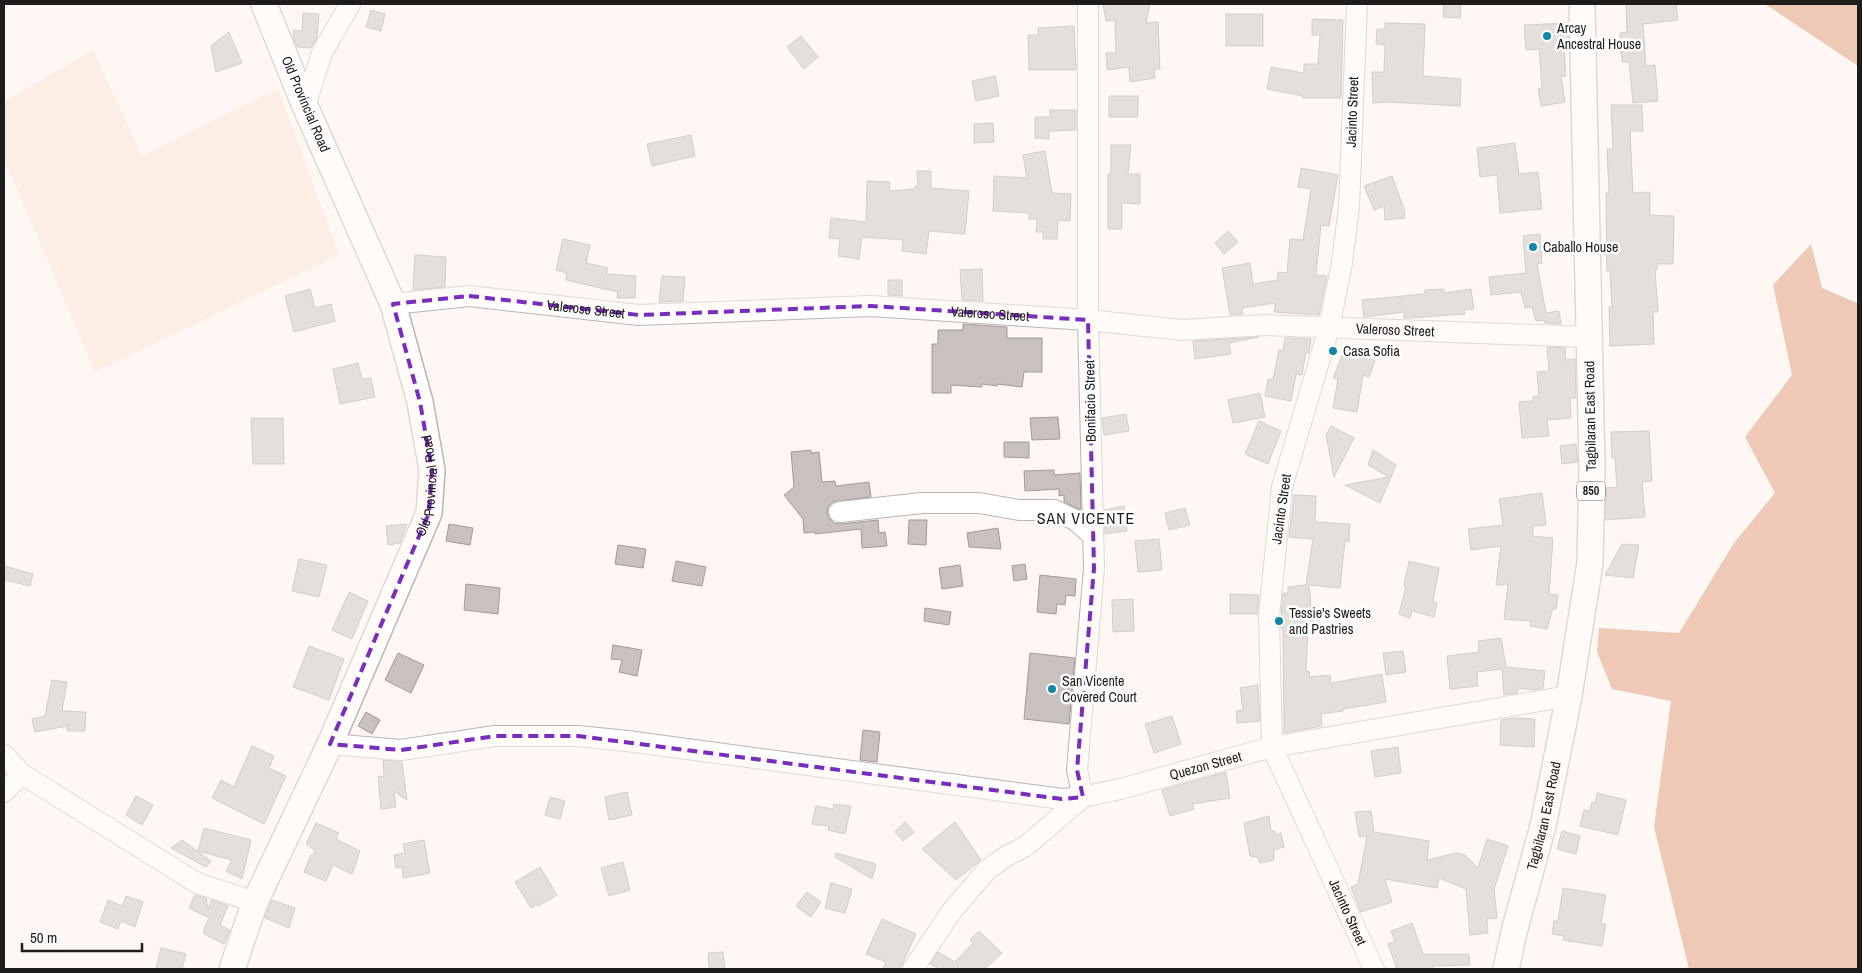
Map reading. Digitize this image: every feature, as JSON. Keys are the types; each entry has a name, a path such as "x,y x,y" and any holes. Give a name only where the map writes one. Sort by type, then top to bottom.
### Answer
{"main road":[{"name":"Old Provincial Road","path":"232,969 255,902 330,744 429,513 432,470 420,402 393,304 305,106 264,4"},
{"name":"Tagbilaran East Road","path":"1506,969 1514,932 1543,826 1569,696 1590,563 1592,466 1582,4"}],"street":[{"path":"305,106 322,53 350,4"},
{"name":"Bonifacio Street","path":"1083,797 1077,770 1094,568 1088,320 1088,4"},
{"name":"Jacinto Street","path":"1357,4 1349,208 1342,263 1329,328 1282,487 1269,616 1272,747 1374,969"},
{"name":"Valeroso Street","path":"393,304 469,296 639,315 871,306 1088,320 1182,330 1265,325 1589,337"},
{"path":"839,512 922,503 979,503 1019,510 1054,510 1075,520 1092,535"},
{"name":"Quezon Street","path":"913,969 952,912 988,870 1005,857 1026,846 1083,797 1120,789 1272,747 1569,696"},
{"path":"330,744 401,750 495,736 578,736 637,742 1062,799 1083,797"},
{"path":"4,756 22,774 197,883 255,902"},
{"path":"4,792 22,774"}],"highlighted area":[{"path":"469,296 639,315 871,306 1088,320 1094,568 1077,770 1083,797 1062,799 578,736 495,736 401,750 330,744 429,513 432,470 420,402 393,304"}],"shaded area":[{"path":"1765,4 1858,4 1858,66"},
{"path":"93,50 142,156 278,89 339,255 95,372 4,158 4,102"},
{"path":"1811,244 1822,288 1857,303 1858,299 1858,969 1689,969 1654,827 1671,701 1612,689 1597,652 1599,628 1679,633 1734,543 1775,493 1745,437 1792,375 1773,285"}],"building":[{"path":"1103,4 1150,4 1146,23 1158,22 1160,69 1154,69 1155,78 1130,82 1129,67 1107,70 1106,53 1116,53 1115,20 1106,21"},
{"path":"1444,4 1461,4 1460,18 1443,17"},
{"path":"1626,4 1676,4 1678,20 1643,24 1646,66 1655,65 1658,101 1633,103 1629,62 1622,62 1620,33 1627,32"},
{"path":"371,10 385,14 381,31 366,27"},
{"path":"303,13 319,14 317,38 311,48 297,47 293,37 293,30 302,31"},
{"path":"1226,14 1263,14 1263,46 1226,46"},
{"path":"1312,19 1343,20 1341,98 1303,98 1303,96 1267,89 1271,67 1304,73 1304,64 1318,64 1320,35 1312,35"},
{"path":"1385,23 1425,24 1423,76 1461,79 1460,106 1389,102 1373,103 1372,72 1384,72 1385,45 1376,44 1377,29 1385,29"},
{"path":"1568,23 1569,47 1564,48 1566,76 1561,76 1565,102 1541,106 1538,89 1542,88 1539,49 1526,50 1524,25"},
{"path":"1074,26 1076,70 1029,70 1028,35 1038,35 1038,28"},
{"path":"229,32 242,63 216,72 211,46"},
{"path":"801,36 818,57 804,69 787,47"},
{"path":"995,76 999,96 976,101 972,81"},
{"path":"1109,96 1138,96 1138,117 1109,117"},
{"path":"1611,105 1642,105 1643,131 1630,131 1633,193 1650,192 1650,215 1674,216 1673,264 1657,264 1657,270 1655,270 1658,312 1653,312 1654,344 1610,346 1609,307 1612,307 1610,271 1607,271 1606,193 1609,193 1607,149 1613,149"},
{"path":"1050,110 1076,110 1076,130 1049,131 1049,139 1035,138 1035,117 1050,117"},
{"path":"993,123 994,142 974,143 974,124"},
{"path":"691,135 695,156 652,166 647,144"},
{"path":"1515,143 1519,174 1538,172 1542,209 1500,213 1497,175 1480,177 1477,148"},
{"path":"1111,145 1131,145 1128,174 1140,174 1140,204 1122,203 1122,229 1108,229 1108,174 1111,174"},
{"path":"1045,151 1052,193 1071,194 1070,221 1058,220 1057,239 1043,239 1043,232 1036,232 1037,219 1029,219 1029,213 993,211 994,176 1027,178 1023,155"},
{"path":"1301,168 1338,175 1329,226 1321,225 1316,275 1327,276 1319,315 1274,312 1275,303 1242,308 1243,314 1230,315 1222,268 1250,263 1253,284 1277,280 1278,272 1287,273 1290,239 1303,240 1311,189 1298,187"},
{"path":"917,171 931,171 931,188 969,191 965,234 929,231 926,254 902,251 903,240 862,237 859,259 838,256 840,239 829,238 831,218 866,222 867,181 890,182 889,191 915,189 915,186 918,186"},
{"path":"1392,176 1404,209 1405,218 1385,220 1384,206 1374,210 1364,186"},
{"path":"1228,231 1238,242 1224,254 1215,243"},
{"path":"1540,234 1542,263 1537,264 1546,313 1559,311 1561,324 1545,323 1544,320 1536,321 1532,307 1525,308 1521,292 1491,295 1489,277 1526,273 1523,236"},
{"path":"563,239 590,245 586,263 608,268 606,274 636,276 635,298 617,298 618,292 566,280 567,273 556,270"},
{"path":"415,255 446,257 445,287 413,290"},
{"path":"982,269 983,301 962,300 960,270"},
{"path":"662,276 685,277 683,301 659,302"},
{"path":"888,280 902,280 902,296 888,295"},
{"path":"310,289 315,308 331,304 335,321 294,332 285,296"},
{"path":"1444,289 1444,293 1471,289 1474,309 1464,310 1465,314 1404,318 1404,312 1364,317 1362,300 1424,294 1425,290"},
{"path":"963,324 1007,327 1007,338 1042,338 1042,372 1024,372 1022,387 997,384 997,386 982,384 982,387 951,385 951,393 932,393 932,344 938,344 938,330 963,330"},
{"path":"1259,337 1229,343 1231,354 1195,359 1193,341"},
{"path":"1285,338 1311,339 1309,353 1306,352 1302,375 1296,374 1291,401 1265,396 1268,379 1273,380 1279,350 1283,351"},
{"path":"1547,347 1565,348 1566,360 1575,359 1576,398 1570,398 1571,418 1547,420 1549,436 1522,438 1519,402 1533,401 1533,397 1539,396 1537,372 1549,371"},
{"path":"1345,348 1375,361 1369,377 1363,375 1357,412 1333,408 1338,379 1333,378"},
{"path":"358,363 362,379 371,378 375,397 340,404 333,369"},
{"path":"1260,393 1265,417 1233,423 1228,400"},
{"path":"1126,414 1129,431 1104,435 1102,418"},
{"path":"1058,417 1060,439 1032,440 1030,418"},
{"path":"251,418 283,418 284,464 253,464"},
{"path":"1259,421 1281,431 1268,464 1245,454"},
{"path":"1331,426 1354,438 1334,477 1326,435"},
{"path":"1649,431 1652,481 1642,482 1645,517 1605,520 1606,488 1617,487 1615,458 1612,458 1611,432"},
{"path":"1004,442 1029,442 1029,458 1004,457"},
{"path":"1576,444 1578,462 1562,464 1560,446"},
{"path":"811,450 811,453 819,452 822,482 835,481 836,486 869,482 871,497 832,502 828,507 827,513 830,519 834,523 840,524 878,520 879,533 885,532 887,546 862,548 861,529 815,534 815,532 804,533 803,519 784,495 794,487 791,452"},
{"path":"1373,450 1396,465 1380,503 1345,485 1389,477 1368,465"},
{"path":"1054,470 1054,475 1080,473 1081,510 1064,502 1064,495 1059,496 1059,489 1025,491 1024,471"},
{"path":"1542,493 1546,525 1533,526 1533,536 1553,538 1549,594 1558,595 1556,609 1553,608 1547,629 1530,626 1531,621 1504,619 1508,584 1496,585 1501,546 1471,550 1468,529 1503,525 1499,499"},
{"path":"1294,495 1316,496 1315,522 1350,524 1349,542 1345,541 1340,588 1309,585 1313,625 1308,626 1306,671 1310,672 1309,677 1330,675 1331,683 1382,674 1386,702 1321,714 1322,726 1284,733 1283,628 1281,628 1283,593 1288,593 1288,587 1306,585 1313,539 1289,537"},
{"path":"1124,506 1127,531 1105,534 1104,510"},
{"path":"1185,508 1190,525 1169,530 1165,513"},
{"path":"909,520 927,520 926,545 908,544"},
{"path":"407,524 400,543 388,545 386,526"},
{"path":"449,524 473,528 470,545 446,541"},
{"path":"998,528 1001,549 969,547 967,533"},
{"path":"1159,539 1162,570 1138,572 1135,541"},
{"path":"1622,544 1639,545 1633,578 1605,575"},
{"path":"618,545 646,549 643,568 615,564"},
{"path":"299,559 327,565 319,597 292,591"},
{"path":"676,561 706,567 702,586 672,581"},
{"path":"1409,561 1439,568 1433,602 1437,603 1434,617 1412,611 1410,618 1399,614 1406,586 1404,586"},
{"path":"1025,564 1027,579 1014,581 1012,566"},
{"path":"960,565 963,586 942,589 939,568"},
{"path":"4,566 33,574 30,586 4,580"},
{"path":"1040,575 1076,579 1075,596 1066,595 1065,605 1057,604 1056,614 1037,612"},
{"path":"466,584 500,588 498,614 464,610"},
{"path":"349,592 368,601 352,639 332,630"},
{"path":"1230,594 1259,595 1257,614 1230,614"},
{"path":"1133,599 1134,631 1113,632 1112,600"},
{"path":"925,608 951,612 949,625 924,621"},
{"path":"1501,638 1506,667 1545,671 1543,688 1535,690 1518,688 1517,693 1504,695 1502,669 1477,672 1478,686 1450,689 1447,656 1479,652 1478,641"},
{"path":"613,645 642,650 637,676 619,672 622,660 611,659"},
{"path":"309,646 344,659 329,700 293,687"},
{"path":"1403,651 1406,672 1386,675 1383,653"},
{"path":"398,653 424,665 411,693 385,680"},
{"name":"San Vicente Covered Court","path":"1030,653 1075,658 1069,724 1024,719"},
{"path":"52,680 67,682 62,711 86,712 85,731 67,731 67,726 35,732 32,719 45,716"},
{"path":"1258,685 1260,721 1237,723 1236,711 1243,710 1240,688"},
{"path":"366,712 380,720 372,734 358,726"},
{"path":"1172,716 1181,744 1154,753 1145,724"},
{"path":"1514,718 1535,719 1534,747 1500,745 1501,720"},
{"path":"863,730 880,732 877,762 860,760"},
{"path":"252,746 274,756 269,768 286,776 264,824 212,798 221,780 234,787"},
{"path":"1398,747 1401,773 1375,777 1371,751"},
{"path":"383,760 402,762 407,800 394,791 396,807 381,809 378,777 384,776"},
{"path":"1226,772 1230,798 1192,804 1194,809 1170,816 1162,790"},
{"path":"627,792 632,815 609,820 605,797"},
{"path":"1597,793 1626,800 1618,835 1580,826 1584,810 1590,811 1592,802 1595,803"},
{"path":"136,796 153,805 142,825 126,815"},
{"path":"550,797 565,801 560,819 545,815"},
{"path":"834,804 851,806 845,834 828,830 829,826 812,824 816,806 833,809"},
{"path":"1371,811 1374,832 1429,841 1427,860 1456,853 1465,855 1478,868 1487,839 1508,846 1494,889 1497,918 1487,919 1488,933 1470,935 1466,889 1439,878 1437,888 1385,879 1392,902 1361,912 1351,887 1358,884 1367,836 1359,837 1355,812"},
{"path":"1269,816 1271,831 1275,831 1276,835 1281,833 1284,847 1274,850 1274,860 1260,863 1257,857 1250,856 1244,823"},
{"path":"905,822 914,832 903,841 895,832"},
{"path":"955,822 981,860 956,880 922,849"},
{"path":"316,823 339,833 336,839 360,851 352,874 333,865 326,881 304,872 315,850 306,844"},
{"path":"204,828 251,840 242,879 226,871 232,860 198,851"},
{"path":"1562,831 1580,836 1576,854 1557,849"},
{"path":"182,840 211,861 206,867 171,848"},
{"path":"424,840 430,873 403,878 402,867 396,868 394,855 405,853 403,844"},
{"path":"836,853 876,864 872,879 835,857"},
{"path":"623,862 630,890 609,896 601,868"},
{"path":"540,867 557,895 531,908 515,882"},
{"path":"831,883 852,889 845,913 825,908"},
{"path":"1563,888 1606,895 1601,923 1606,924 1602,946 1563,940 1564,936 1552,934 1554,921 1558,921"},
{"path":"807,892 821,902 811,917 796,906"},
{"path":"195,895 206,898 208,908 212,900 228,906 220,925 230,930 224,944 204,934 209,918 189,908"},
{"path":"126,896 143,902 135,927 121,921 118,929 100,922 108,900 122,906"},
{"path":"272,900 295,908 289,928 265,918"},
{"path":"882,919 916,934 900,969 883,969 886,962 866,954"},
{"path":"1412,923 1423,954 1469,954 1470,965 1432,966 1433,969 1397,969 1388,944 1395,941 1391,931"},
{"path":"979,931 1002,953 985,969 939,969 930,964 938,952 955,962 973,943 970,940"},
{"path":"161,948 186,954 182,969 156,969"},
{"path":"723,952 725,969 709,969 708,953"}],"place":[{"name":"Arcay Ancestral House","path":"1547,36"},
{"name":"Caballo House","path":"1533,247"},
{"name":"Casa Sofia","path":"1333,351"},
{"name":"Tessie's Sweets and Pastries","path":"1279,621"},
{"name":"San Vicente Covered Court","path":"1052,689"}],"district":[{"name":"SAN VICENTE","path":"1086,518"}]}
